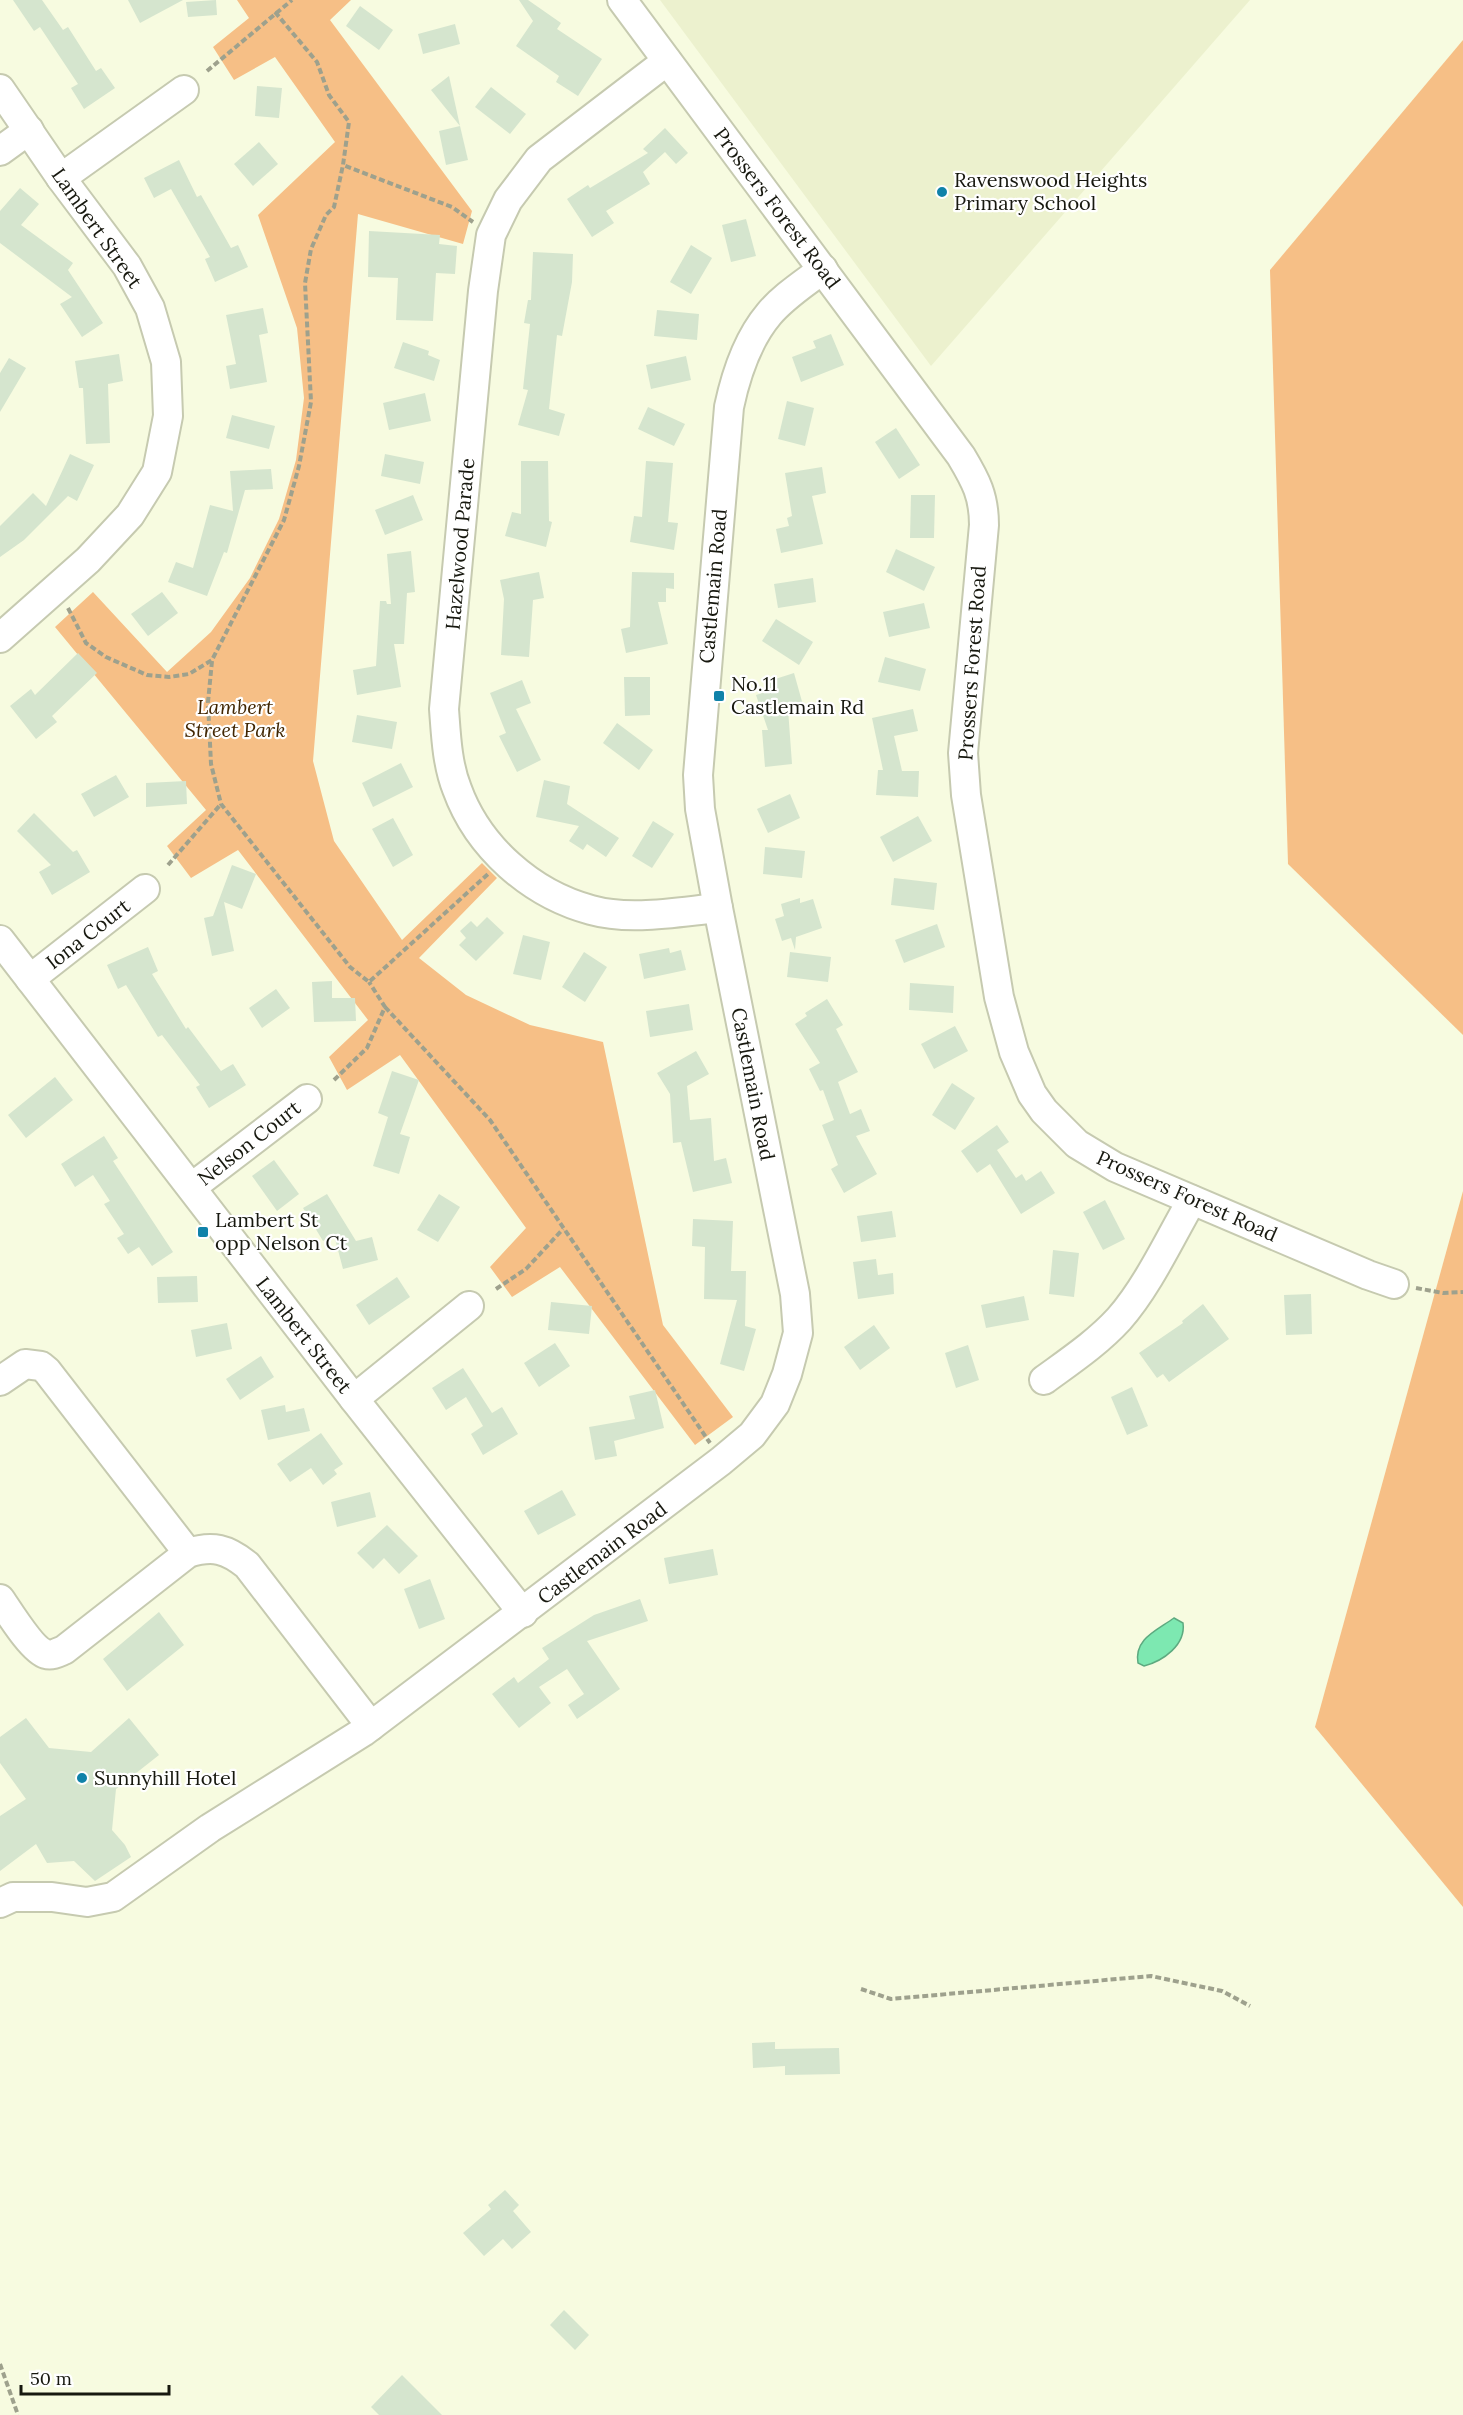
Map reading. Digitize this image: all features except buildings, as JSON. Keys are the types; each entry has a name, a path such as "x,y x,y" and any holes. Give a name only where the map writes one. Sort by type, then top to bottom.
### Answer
{"street":[{"name":"Prossers Forest Road","path":"622,0 961,456 978,486 984,525 964,731 964,774 992,960 1005,1025 1032,1094 1044,1111 1077,1144 1115,1167 1394,1284"},
{"name":"Hazelwood Parade","path":"667,61 539,159 508,200 491,235 482,303 444,708 447,746 456,789 476,827 502,861 559,898 592,911 627,914 718,908"},
{"name":"Lambert Street","path":"0,89 61,178 128,266 150,308 166,362 168,416 157,472 130,515 87,560 0,638"},
{"path":"61,178 184,90"},
{"path":"0,151 29,130"},
{"name":"Castlemain Road","path":"0,1903 13,1898 52,1897 87,1902 113,1897 210,1828 367,1729 523,1613 722,1461 752,1435 775,1404 788,1374 798,1333 795,1294 699,809 698,775 729,407 742,360 769,314 823,269"},
{"name":"Iona Court","path":"30,979 145,889"},
{"name":"Lambert Street","path":"0,940 354,1399 523,1613"},
{"name":"Nelson Court","path":"192,1187 306,1099"},
{"path":"1044,1380 1089,1348 1132,1304 1192,1200"},
{"path":"354,1399 469,1306"},
{"path":"0,1382 26,1364 41,1366 47,1371 188,1553"},
{"path":"0,1599 34,1645 44,1654 54,1654 64,1650 188,1553 203,1548 219,1548 233,1553 247,1565 367,1729"}],"path":[{"path":"207,71 292,0"},
{"path":"275,12 317,62 330,95 349,122 334,207 326,216 311,249 304,283 311,402 299,466 284,520 212,660 208,702 211,764 221,804 350,967 369,982 385,1007 490,1120 714,1449"},
{"path":"343,165 452,207 481,228"},
{"path":"65,603 86,643 106,657 147,675 169,677 189,674 212,660"},
{"path":"168,865 221,804"},
{"path":"369,982 494,868"},
{"path":"334,1080 367,1048 385,1007"},
{"path":"496,1289 526,1269 563,1229"},
{"path":"1394,1284 1443,1293 1463,1292"},
{"path":"861,1989 891,1999 1151,1976 1222,1991 1250,2006"},
{"path":"0,2364 18,2415"}],"shaded area":[{"name":"Ravenswood Heights Primary School","path":"660,0 1250,0 931,366"},
{"path":"1174,1618 1183,1623 1183,1631 1177,1645 1159,1660 1144,1666 1138,1663 1139,1648 1143,1642"}],"green space":[{"name":"Lambert Street Park","path":"237,0 351,0 330,20 472,211 463,244 358,214 313,761 334,841 402,940 482,863 497,878 419,958 466,995 530,1025 603,1042 663,1325 733,1417 695,1445 560,1267 512,1297 490,1267 526,1228 400,1055 347,1090 329,1057 368,1020 238,850 191,878 167,846 206,810 55,627 93,592 167,672 211,632 250,578 279,519 296,460 304,398 297,328 258,215 335,142 275,57 234,80 213,47 249,18"},
{"path":"1463,40 1463,1035 1288,864 1270,270"},
{"path":"1463,1191 1463,1907 1315,1727"}],"place":[{"name":"Ravenswood Heights Primary School","path":"942,192"},
{"name":"No.11 Castlemain Rd","path":"719,696"},
{"name":"Lambert St opp Nelson Ct","path":"203,1232"},
{"name":"Sunnyhill Hotel","path":"82,1778"}]}
